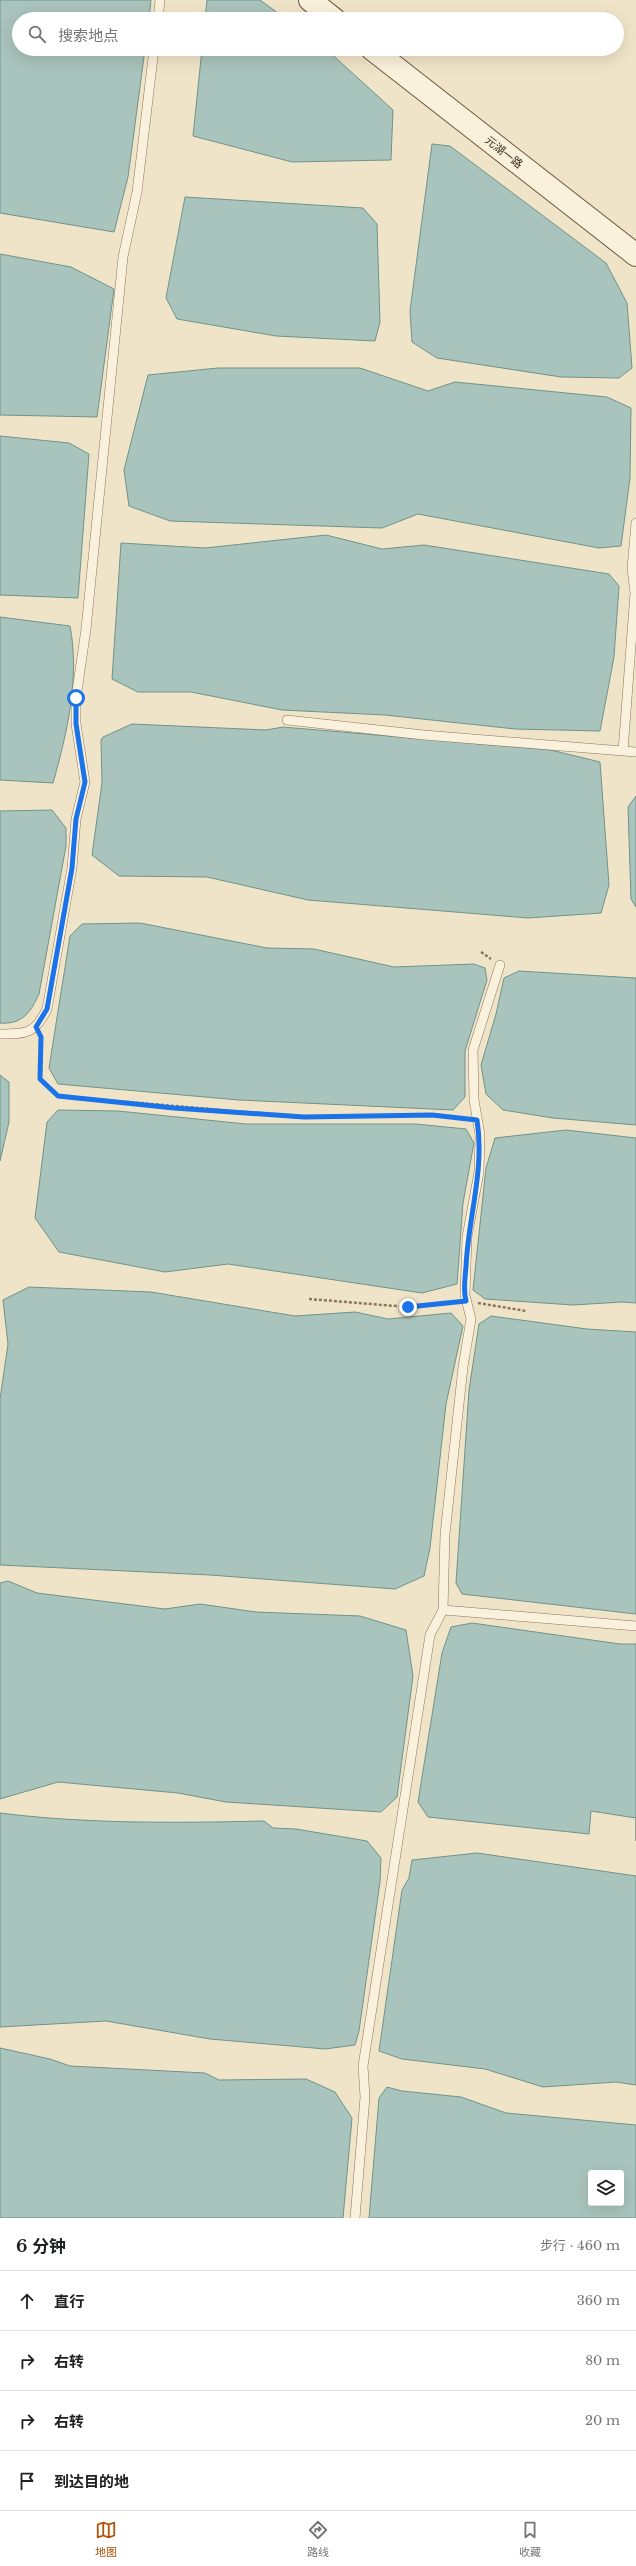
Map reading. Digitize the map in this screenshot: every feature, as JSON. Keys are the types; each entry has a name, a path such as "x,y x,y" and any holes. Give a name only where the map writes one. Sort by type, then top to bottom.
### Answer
{"main road":[{"path":"310,0 325,12"},
{"name":"元湖一路","path":"381,56 636,255"}],"lane":[{"path":"159,12 160,0"},
{"path":"0,1034 30,1032 36,1027 47,1009 72,868 76,819 85,782 76,724 76,698 86,629 123,257 137,192 153,56"},
{"path":"623,751 635,593 632,568 636,523"},
{"path":"287,720 424,735 636,752"},
{"path":"355,2218 365,2097 363,2066 430,1635 443,1610 444,1534 462,1367 471,1318 466,1301 467,1237 479,1172 480,1135 474,1100 473,1050 500,965"},
{"path":"443,1610 636,1626"}],"path":[{"path":"36,1027 41,1037 40,1079 58,1096 304,1117 432,1115 477,1120"},
{"path":"309,1299 408,1307 466,1301 526,1311"}],"water":[{"path":"0,0 151,0 150,12 12,12 12,56 144,56 128,177 114,232 0,213"},
{"path":"207,0 260,0 276,12 206,12"},
{"path":"201,56 334,56 393,110 391,160 292,162 193,136"},
{"path":"432,144 450,146 606,263 627,303 632,368 619,378 561,377 437,358 412,342 410,311"},
{"path":"185,197 363,208 377,224 380,322 375,341 276,336 177,319 166,298"},
{"path":"0,254 71,267 114,289 97,417 0,415"},
{"path":"218,368 360,368 428,391 455,382 607,397 631,408 630,478 621,546 599,548 418,514 382,528 170,521 129,506 124,470 148,375"},
{"path":"0,436 69,443 89,454 78,598 0,595"},
{"path":"326,535 382,549 424,545 609,574 619,586 614,657 600,731 515,729 385,715 282,710 191,692 138,692 112,679 121,543 205,548"},
{"path":"0,617 70,626 73,645 73,685 63,745 53,783 0,780"},
{"path":"132,724 266,730 283,727 551,750 600,762 609,885 601,913 528,918 308,900 207,877 119,876 92,855 102,783 101,740 103,737"},
{"path":"636,796 636,907 631,899 628,807"},
{"path":"52,810 66,828 66,846 39,994 33,1006 25,1016 14,1022 0,1023 0,811"},
{"path":"140,923 267,948 314,949 394,967 474,964 485,968 487,980 465,1051 465,1097 453,1110 239,1100 58,1084 49,1068 70,936 82,924"},
{"path":"519,971 636,978 636,1125 553,1118 503,1110 486,1094 481,1065 496,1014 504,978"},
{"path":"0,1075 9,1082 9,1122 0,1161"},
{"path":"58,1110 118,1111 246,1124 416,1124 466,1129 474,1143 463,1203 457,1284 422,1293 228,1264 165,1272 59,1252 35,1218 47,1122"},
{"path":"566,1130 636,1138 636,1303 622,1302 573,1305 485,1299 473,1290 486,1168 495,1138"},
{"path":"29,1287 151,1292 295,1316 355,1312 388,1319 451,1313 463,1326 446,1404 430,1548 424,1576 395,1589 210,1575 0,1565 0,1399 8,1344 3,1300"},
{"path":"491,1316 587,1329 636,1332 636,1614 462,1594 456,1583 469,1390 479,1324"},
{"path":"8,1581 37,1593 165,1609 200,1604 256,1612 360,1616 406,1630 413,1676 397,1797 381,1812 226,1802 178,1793 58,1782 0,1799 0,1583"},
{"path":"472,1623 620,1644 636,1644 636,1818 591,1811 589,1834 428,1817 418,1802 442,1653 451,1627"},
{"path":"0,1813 33,1817 132,1822 264,1821 273,1828 296,1829 367,1841 381,1858 380,1882 359,2031 355,2045 325,2049 210,2039 106,2021 0,2027"},
{"path":"477,1853 636,1876 636,2085 616,2082 543,2087 485,2069 402,2059 379,2051 402,1890 409,1878 412,1860"},
{"path":"0,2048 50,2059 70,2066 205,2073 219,2080 306,2079 335,2092 352,2118 343,2218 0,2218"},
{"path":"387,2087 402,2091 461,2097 506,2113 636,2125 636,2218 369,2218 379,2098"}],"route":[{"path":"76,698 76,724 82,750 85,782 76,819 72,868 47,1009 41,1023 36,1027 41,1037 40,1079 58,1096 174,1108 304,1117 432,1115 477,1120 480,1135 479,1172 467,1237 464,1295 466,1301 408,1307"}]}
